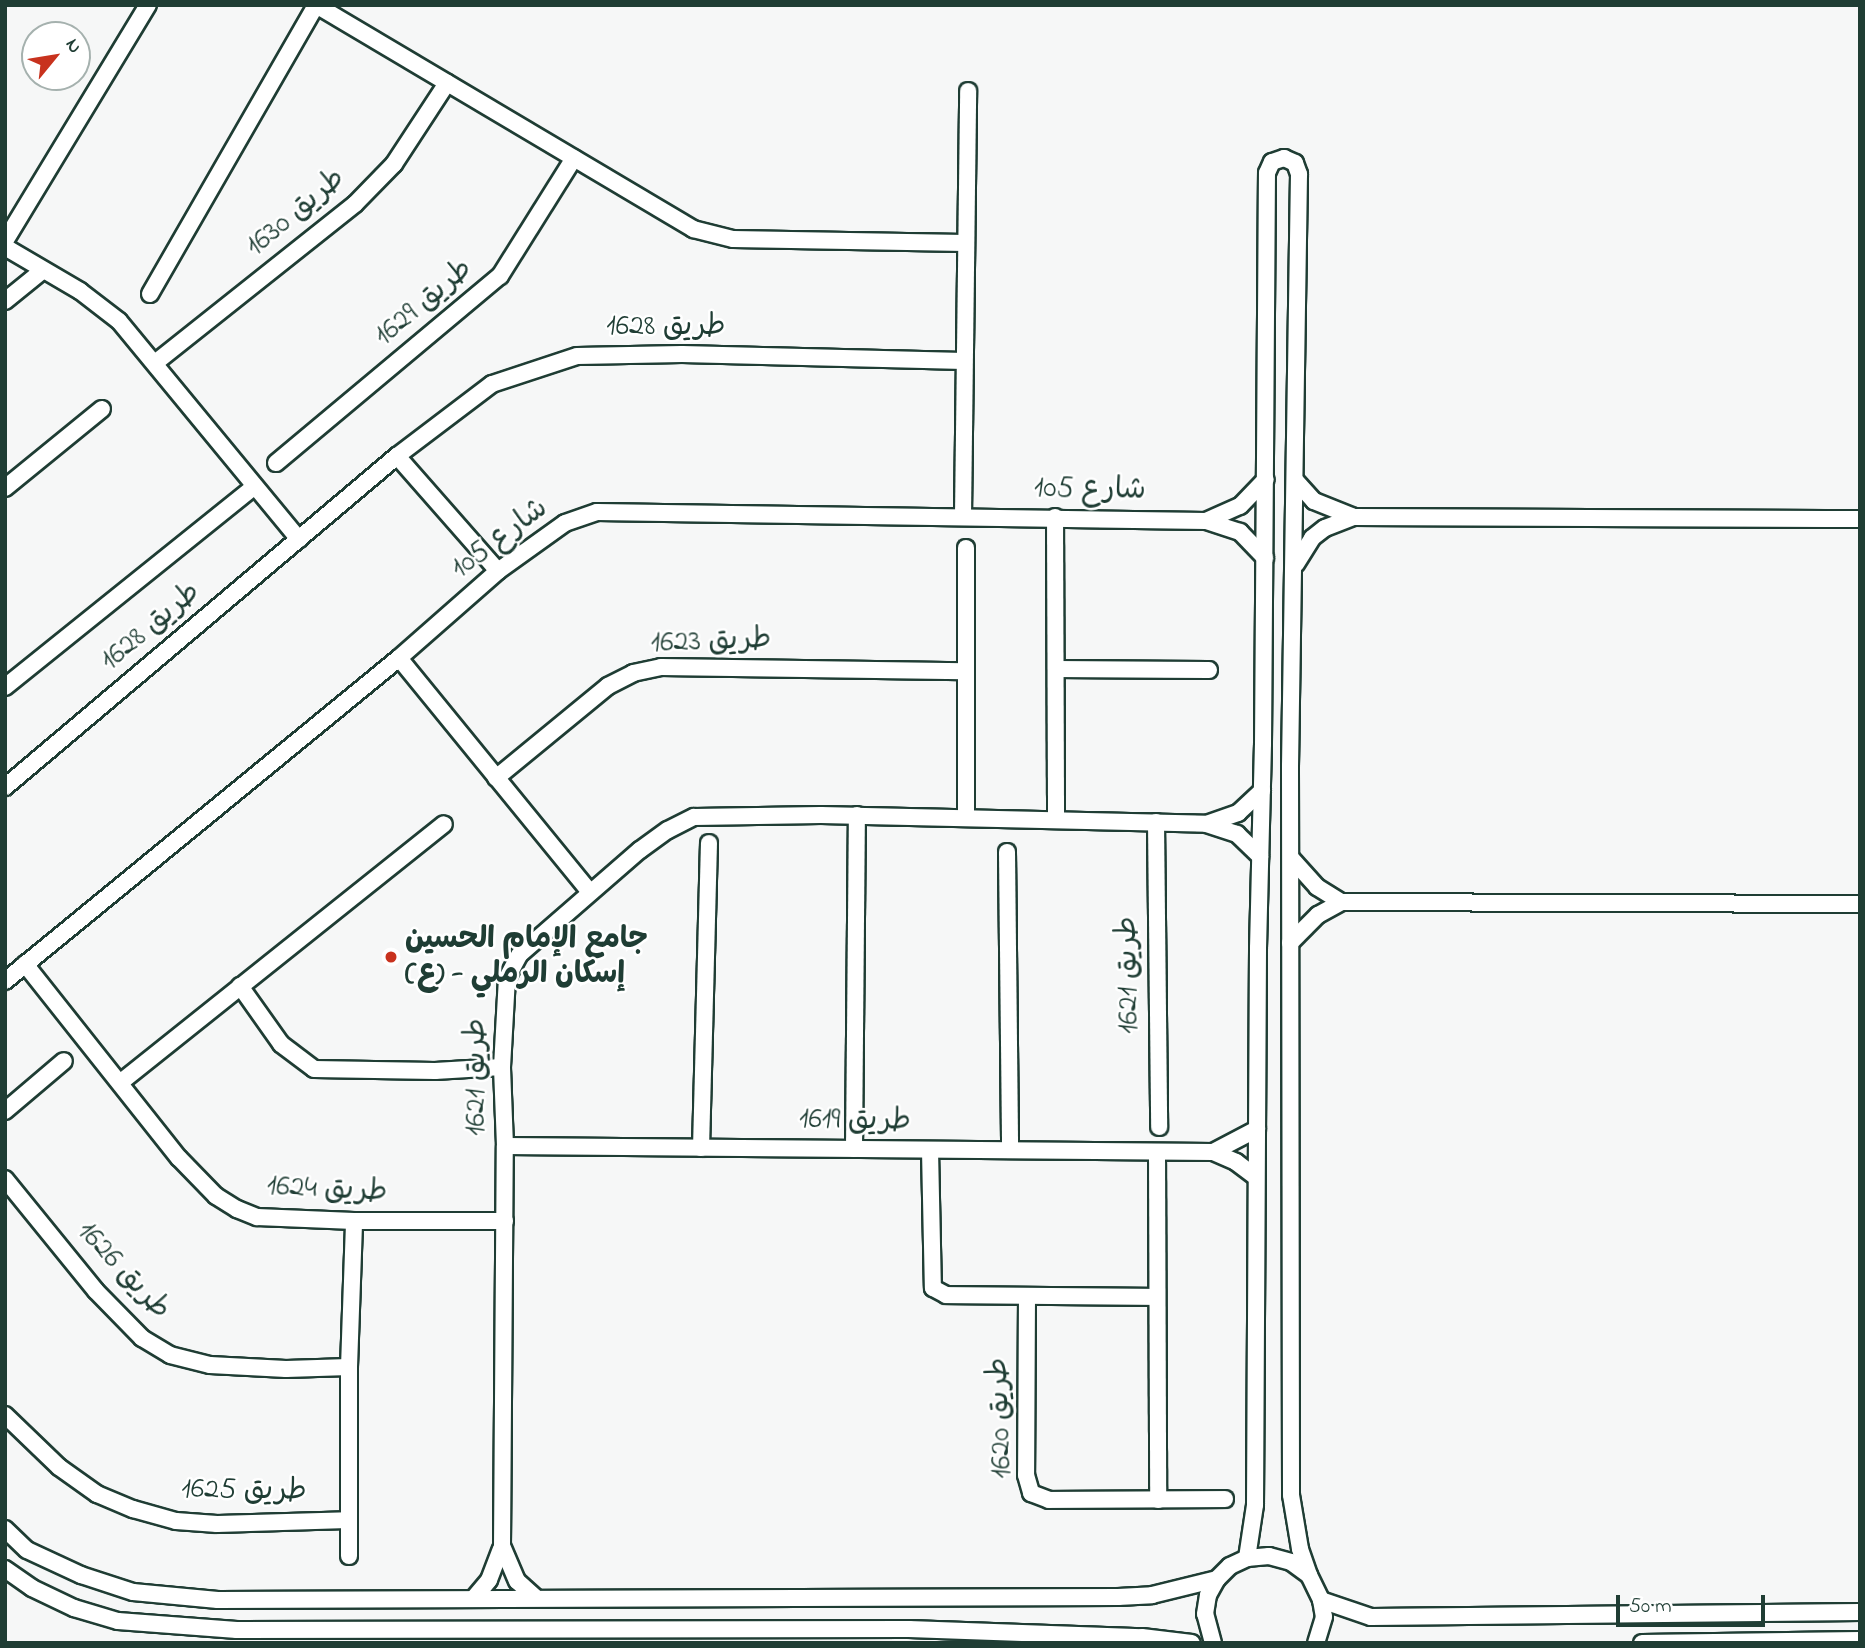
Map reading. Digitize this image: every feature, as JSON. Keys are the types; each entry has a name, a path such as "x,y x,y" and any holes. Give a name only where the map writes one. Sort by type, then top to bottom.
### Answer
{"street":[{"path":"5,241 148,5"},
{"path":"150,294 316,5 693,229 733,239 965,243"},
{"name":"طريق 1630","path":"155,363 355,204 394,164 447,83"},
{"path":"963,515 968,91"},
{"name":"طريق 1629","path":"276,463 500,276 574,158"},
{"path":"1247,1558 1255,1505 1267,173 1272,162 1284,158 1295,163 1298,174 1290,943 1291,1495 1300,1549 1321,1600 1324,1617 1316,1643"},
{"path":"5,247 42,271 80,290 118,321 299,539"},
{"path":"5,301 42,271"},
{"name":"طريق 1628","path":"5,787 397,456 492,384 577,356 681,354 964,361"},
{"path":"5,488 102,409"},
{"path":"397,456 498,571"},
{"name":"شارع 105","path":"1206,520 1240,506 1266,479"},
{"path":"1296,481 1303,492 1320,505 1354,517 1860,519"},
{"name":"طريق 1628","path":"5,687 254,487"},
{"name":"شارع 105","path":"5,981 399,658 498,571 565,523 597,512 1206,520 1240,531 1265,558"},
{"path":"1055,517 1056,818"},
{"path":"1295,564 1312,538 1325,528 1354,517"},
{"path":"966,548 966,817"},
{"path":"399,658 589,891"},
{"name":"طريق 1623","path":"496,778 608,686 633,673 661,667 965,671"},
{"path":"1056,669 1209,670"},
{"name":"طريق 1621","path":"1206,824 1238,813 1262,791"},
{"path":"854,1149 856,815"},
{"name":"طريق 1621","path":"474,1598 489,1580 502,1546 505,1146 502,1067 507,978 519,955 589,891 667,830 694,817 856,815 1056,818 1206,824 1237,834 1260,856"},
{"name":"طريق 1621","path":"1156,822 1159,1127"},
{"path":"121,1082 444,824"},
{"path":"701,1148 709,843"},
{"path":"1007,852 1010,1150"},
{"path":"1291,858 1317,887 1341,902"},
{"path":"1290,943 1318,915 1341,902 1860,905"},
{"name":"طريق 1624","path":"25,964 179,1158 216,1196 236,1209 257,1217 354,1221 505,1221"},
{"path":"240,986 281,1044 314,1069 435,1071 502,1067"},
{"path":"5,1111 64,1061"},
{"name":"طريق 1619","path":"1213,1152 1257,1129"},
{"name":"طريق 1619","path":"505,1146 1213,1152 1236,1162 1256,1177"},
{"path":"930,1150 933,1288 946,1295 1156,1297"},
{"path":"1157,1152 1158,1500"},
{"name":"طريق 1626","path":"5,1179 96,1291 142,1338 170,1355 210,1365 286,1369 349,1367"},
{"name":"طريق 1625","path":"349,1556 349,1367 354,1221"},
{"name":"طريق 1620","path":"1027,1297 1026,1475 1031,1493 1049,1500 1225,1499"},
{"name":"طريق 1625","path":"5,1415 59,1467 97,1494 133,1509 176,1521 217,1524 348,1520"},
{"path":"5,1529 27,1550 80,1575 133,1592 218,1600 1118,1597 1152,1595 1217,1579"},
{"name":"طريق 1621","path":"502,1546 517,1581 536,1598"},
{"path":"1213,1643 1205,1614 1208,1595 1217,1579 1230,1566 1247,1558 1269,1556 1291,1562 1309,1575"},
{"path":"5,1569 32,1588 74,1608 118,1621 237,1630 595,1637 665,1631 909,1629 1142,1637 1192,1643"},
{"path":"1321,1600 1371,1617 1860,1612"},
{"path":"649,1643 665,1631"},
{"path":"1642,1643 1860,1640"}],"place":[{"name":"جامع الإمام الحسين (ع) - إسكان الرملي","path":"391,957"}]}
